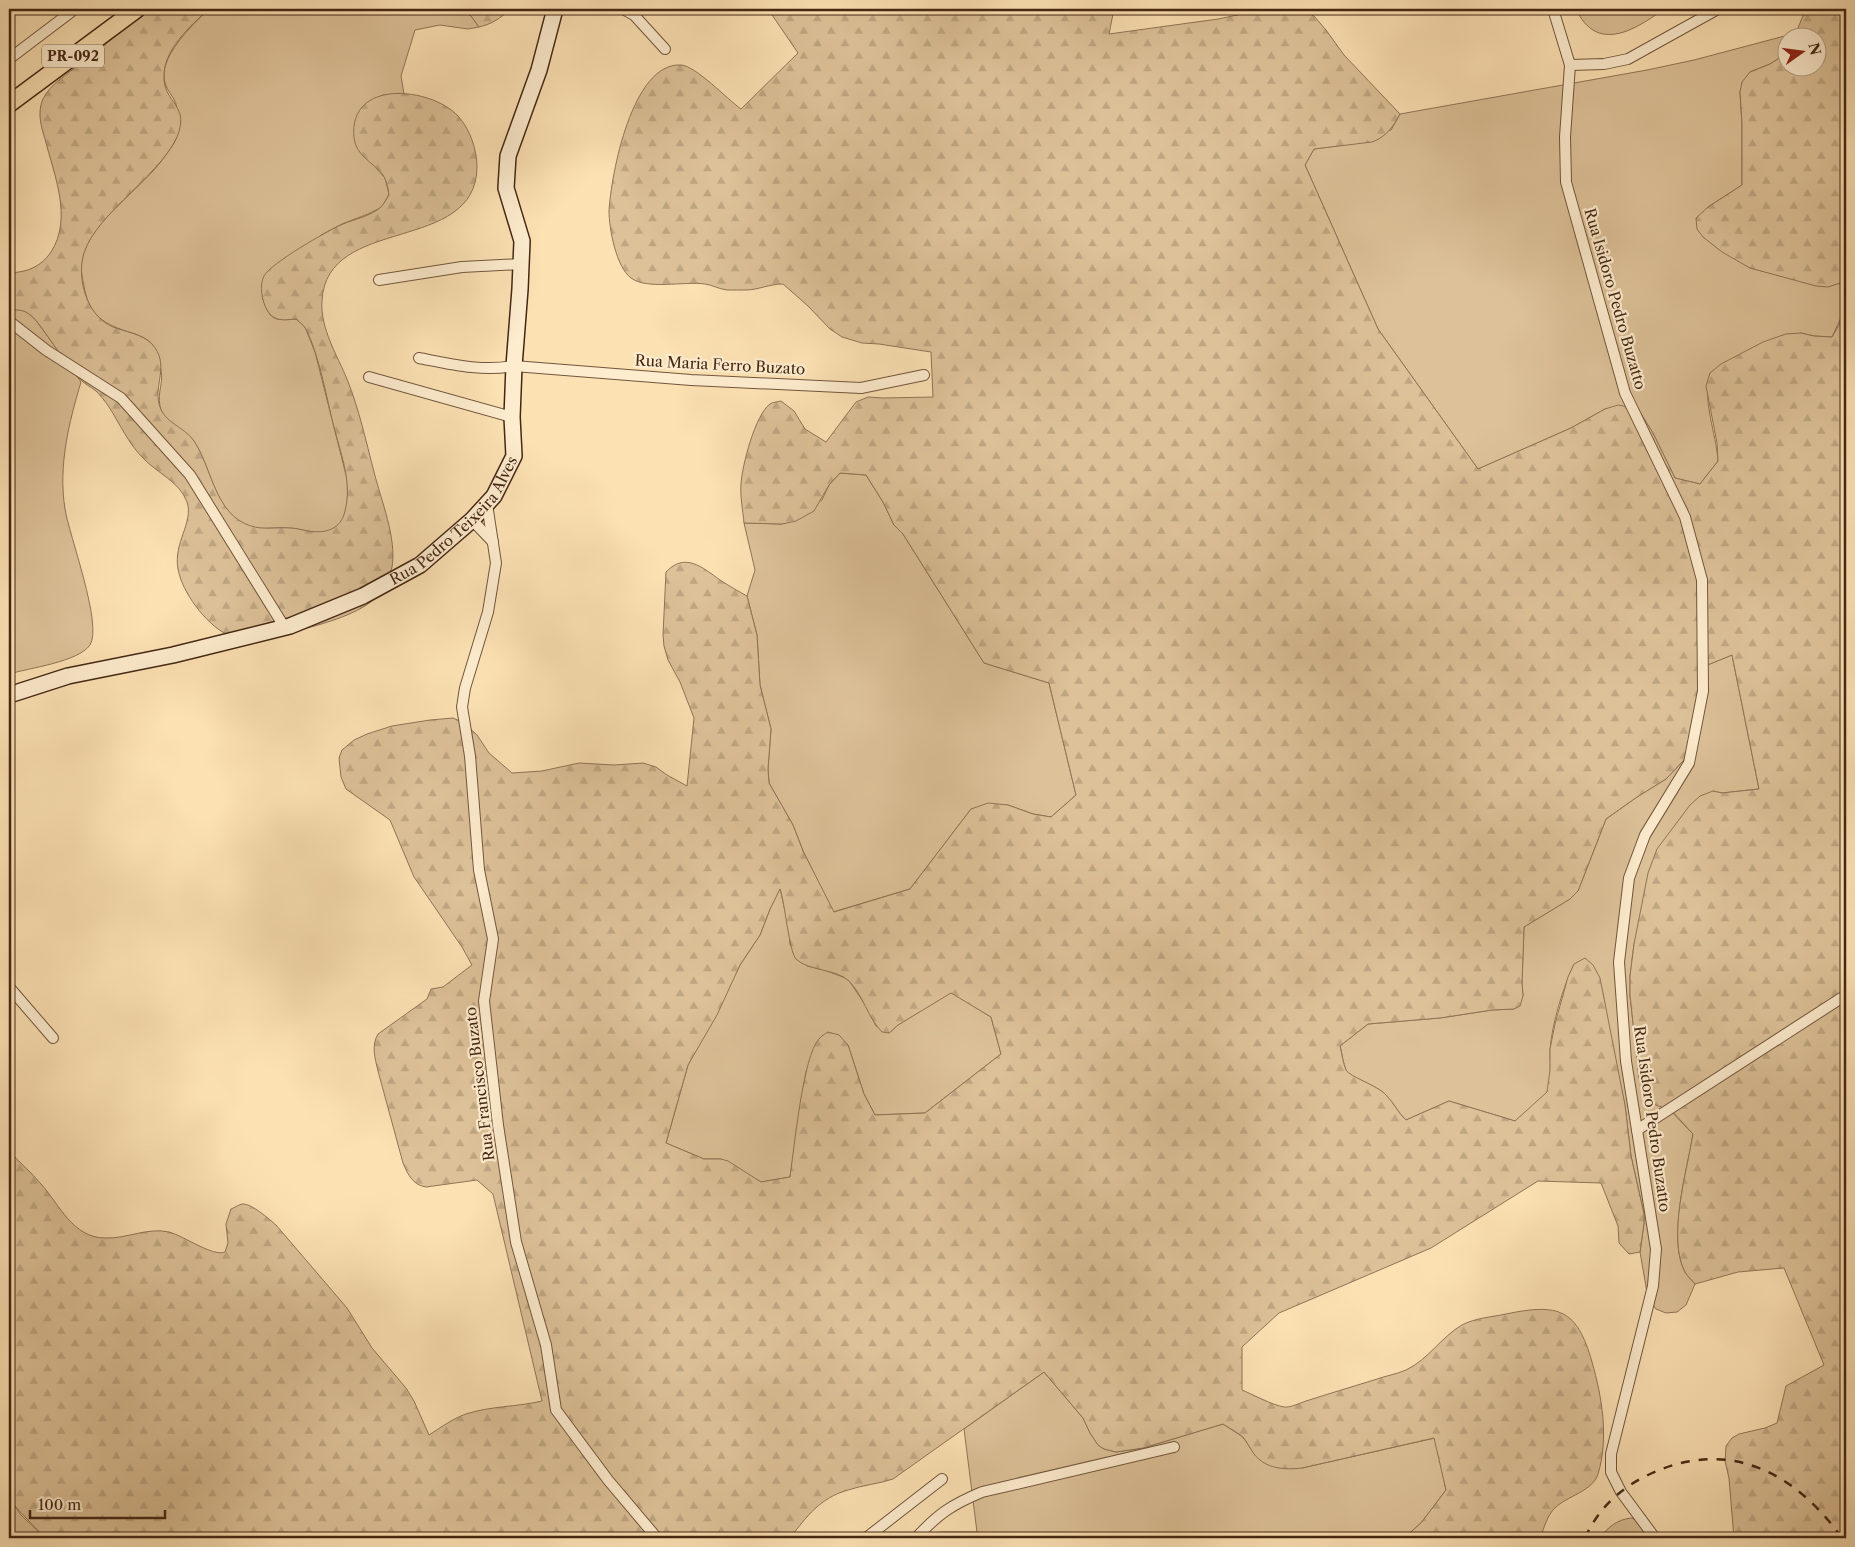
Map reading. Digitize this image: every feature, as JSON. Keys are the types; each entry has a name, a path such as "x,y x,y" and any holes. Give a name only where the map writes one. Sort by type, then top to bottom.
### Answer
{"main road":[{"name":"PR-092","path":"9,104 137,9"}],"street":[{"name":"Rua Pedro Teixeira Alves","path":"9,695 68,676 174,656 285,628 362,596 420,565 472,520 494,496 514,456 512,417 522,241 506,188 508,156 539,70 555,9"},
{"path":"623,9 634,15 665,49"},
{"name":"Rua Isidoro Pedro Buzatto","path":"1553,9 1570,65 1565,137 1566,182 1625,393 1685,517 1702,580 1703,691 1689,763 1645,835 1629,878 1618,962 1626,1061 1656,1249 1653,1286 1611,1454 1611,1472 1621,1492 1655,1538"},
{"path":"1570,65 1604,64 1628,59 1718,9"},
{"path":"9,59 71,12"},
{"path":"379,280 462,267 521,264"},
{"path":"9,321 46,350 121,398 190,475 285,628"},
{"name":"Rua Maria Ferro Buzato","path":"419,358 466,366 500,368 514,366 691,380 861,388 924,375"},
{"path":"369,377 512,417"},
{"name":"Rua Francisco Buzato","path":"487,504 496,563 488,612 464,688 462,707 470,756 479,870 493,939 484,1001 498,1125 515,1232 546,1345 556,1410 608,1480 657,1538"},
{"path":"472,520 493,542"},
{"path":"9,987 53,1038"},
{"path":"1637,1130 1846,995"},
{"path":"916,1538 945,1510 982,1492 1174,1447"},
{"path":"866,1538 942,1479"}],"green space":[{"path":"150,9 209,9 186,31 172,49 165,69 165,87 176,105 181,118 177,137 154,169 96,230 87,246 82,262 82,281 87,300 98,316 113,327 144,338 152,344 160,359 161,366 158,396 161,410 169,420 194,441 216,490 229,512 251,526 292,528 321,532 336,526 345,511 347,481 311,340 305,328 296,319 280,319 270,314 264,302 261,288 264,276 277,263 325,233 377,210 389,195 383,175 361,154 355,144 356,119 364,105 377,97 394,94 412,94 446,106 462,121 472,140 476,154 477,167 470,194 453,213 429,225 373,244 348,256 330,274 322,301 326,331 347,379 362,425 388,520 392,544 392,567 382,589 365,606 348,615 270,638 246,638 226,634 203,615 189,597 178,569 178,550 188,517 187,502 184,495 174,483 138,452 104,400 75,373 35,319 26,312 9,311 9,273 27,270 42,262 51,252 61,225 60,196 40,119 43,99 50,88 60,79"},
{"path":"209,9 462,9 471,16 479,27 468,29 440,25 415,30 401,76 404,94 383,95 376,168 385,178 389,194 382,207 321,235 262,296 267,310 273,317 282,320 296,319 305,327 315,352 347,479 348,494 346,510 340,524 326,532 292,528 255,528 239,521 229,513 216,490 194,441 168,421 162,413 159,395 162,375 152,344 142,337 110,325 103,320 92,309 85,291 81,263 87,245 95,231 118,205 144,181 165,156 176,139 176,106 165,83 166,63 178,42"},
{"path":"462,9 510,9 496,20 479,27 471,16"},
{"path":"768,9 1114,9 1109,34 1218,19 1267,9 1302,9 1314,16 1344,55 1400,114 1389,131 1377,140 1314,149 1305,165 1378,329 1478,469 1571,428 1605,409 1618,405 1633,408 1641,414 1653,433 1675,478 1700,484 1718,461 1717,443 1706,386 1710,373 1721,364 1763,342 1786,334 1801,333 1832,337 1846,307 1846,1538 1734,1538 1729,1478 1725,1461 1726,1446 1732,1438 1739,1434 1777,1423 1786,1386 1824,1365 1784,1268 1738,1272 1695,1284 1686,1274 1680,1258 1678,1223 1693,1134 1672,1111 1656,1105 1645,1096 1639,1078 1630,995 1630,976 1634,944 1648,873 1657,849 1690,805 1700,796 1713,791 1722,793 1759,789 1732,655 1705,666 1692,739 1684,760 1666,779 1606,819 1578,891 1570,899 1524,927 1523,996 1520,1006 1514,1009 1492,1010 1440,1018 1368,1024 1340,1046 1348,1073 1382,1091 1406,1120 1449,1101 1515,1121 1547,1092 1550,1049 1568,977 1574,964 1585,958 1593,965 1600,978 1625,1105 1631,1156 1644,1214 1640,1252 1629,1254 1619,1243 1618,1226 1601,1183 1538,1181 1431,1248 1279,1313 1242,1347 1242,1390 1279,1406 1286,1407 1406,1370 1422,1360 1455,1330 1472,1321 1540,1309 1553,1310 1563,1314 1580,1331 1592,1362 1599,1389 1603,1418 1603,1446 1598,1474 1595,1480 1591,1485 1552,1511 1540,1538 1404,1538 1421,1523 1446,1490 1434,1438 1295,1469 1270,1466 1264,1463 1254,1454 1243,1437 1223,1424 1143,1448 1116,1452 1104,1449 1098,1445 1083,1418 1044,1372 893,1479 838,1493 822,1503 808,1515 790,1538 45,1538 11,1502 9,1498 9,1151 48,1192 75,1226 94,1236 113,1238 153,1231 169,1232 213,1252 220,1253 225,1252 228,1243 226,1224 231,1209 241,1204 246,1204 260,1212 276,1225 347,1308 372,1348 406,1388 429,1435 466,1414 484,1409 542,1401 493,1194 477,1180 426,1187 421,1186 412,1179 403,1163 374,1052 376,1039 378,1034 427,999 431,989 443,987 472,965 462,947 414,877 390,820 346,789 341,777 339,758 342,750 354,740 392,726 453,718 464,723 477,735 489,753 512,773 542,771 579,763 614,765 643,763 656,767 687,786 694,718 680,682 668,660 663,635 666,572 673,566 687,562 700,566 747,596 757,635 760,685 771,729 768,769 769,783 793,825 803,851 834,912 910,889 971,809 988,803 1008,805 1033,814 1051,817 1076,795 1049,683 984,663 903,534 894,525 883,502 866,475 840,473 829,485 814,511 796,521 782,524 744,523 741,489 744,465 754,429 764,410 770,404 781,401 794,411 805,429 826,442 856,402 868,397 933,397 931,352 862,343 842,337 830,329 783,284 750,290 727,290 696,283 646,284 631,278 626,273 617,256 610,227 609,211 614,173 627,123 637,100 649,81 664,69 681,65 695,71 741,109 798,53","holes":["780,889 791,947 796,959 808,966 837,974 849,981 882,1032 889,1033 898,1025 951,993 991,1017 1001,1054 925,1113 875,1115 864,1094 848,1045 839,1035 828,1032 819,1039 813,1048 808,1064 800,1104 790,1177 761,1182 728,1161 704,1159 666,1143 688,1065 717,1015 740,965 760,935"]},
{"path":"1576,9 1664,9 1629,30 1617,34 1605,34 1595,31 1585,23"},
{"path":"1806,9 1846,9 1846,281 1828,287 1816,286 1750,268 1722,252 1703,237 1697,229 1696,218 1708,207 1742,185 1740,92 1742,82 1750,72 1778,59 1778,78 1828,78 1828,28 1798,28"},
{"path":"1778,38 1778,59 1750,72 1740,92 1742,185 1708,207 1750,268 1787,277 1841,284 1846,281 1846,307 1832,337 1801,333 1710,373 1708,406 1718,461 1700,484 1675,478 1653,433 1641,414 1605,409 1571,428 1478,469 1378,329 1305,165 1314,149 1336,146 1391,130 1400,114 1694,60"},
{"path":"24,310 35,319 81,382 66,444 63,493 65,509 89,600 93,634 90,645 75,656 52,664 9,674 9,311"},
{"path":"840,473 866,475 883,502 894,525 903,534 984,663 1049,683 1076,795 1051,817 1033,814 1008,805 971,809 910,889 833,912 803,851 793,825 769,783 768,769 771,729 760,685 757,635 747,596 755,570 744,523 782,524 822,500 829,485"},
{"path":"1732,655 1759,789 1722,793 1713,791 1634,944 1630,976 1630,995 1639,1078 1693,1134 1680,1204 1678,1241 1680,1258 1685,1272 1695,1284 1686,1305 1677,1312 1666,1313 1656,1309 1648,1298 1640,1252 1644,1214 1631,1156 1625,1105 1608,1027 1603,993 1574,964 1562,995 1553,1029 1550,1050 1549,1088 1537,1103 1515,1121 1449,1101 1406,1120 1382,1091 1348,1073 1340,1046 1368,1024 1514,1009 1523,996 1524,927 1570,899 1578,891 1606,819 1666,779 1684,760 1692,739 1705,666"},
{"path":"780,888 789,929 790,945 807,966 822,969 848,979 866,1006 876,1026 889,1033 898,1025 951,992 991,1017 1001,1054 925,1113 875,1115 864,1094 848,1045 806,1071 790,1177 761,1182 721,1159 704,1159 666,1143 688,1065 740,965 760,935"},
{"path":"1044,1372 1083,1418 1098,1445 1104,1449 1116,1452 1143,1448 1223,1424 1243,1437 1256,1456 1302,1468 1435,1438 1446,1490 1421,1523 1404,1538 1104,1538 1084,1536 985,1538 977,1532 964,1429"},
{"path":"9,1498 21,1515 45,1538 9,1538"},
{"path":"1631,1518 1640,1521 1659,1538 1599,1538 1621,1520"},
{"path":"943,1532 977,1532 985,1538 910,1538"}],"railway":[{"path":"1585,1538 1603,1509 1628,1487 1648,1475 1677,1464 1705,1459 1731,1461 1757,1467 1780,1479 1803,1495 1823,1514 1842,1538"}]}
